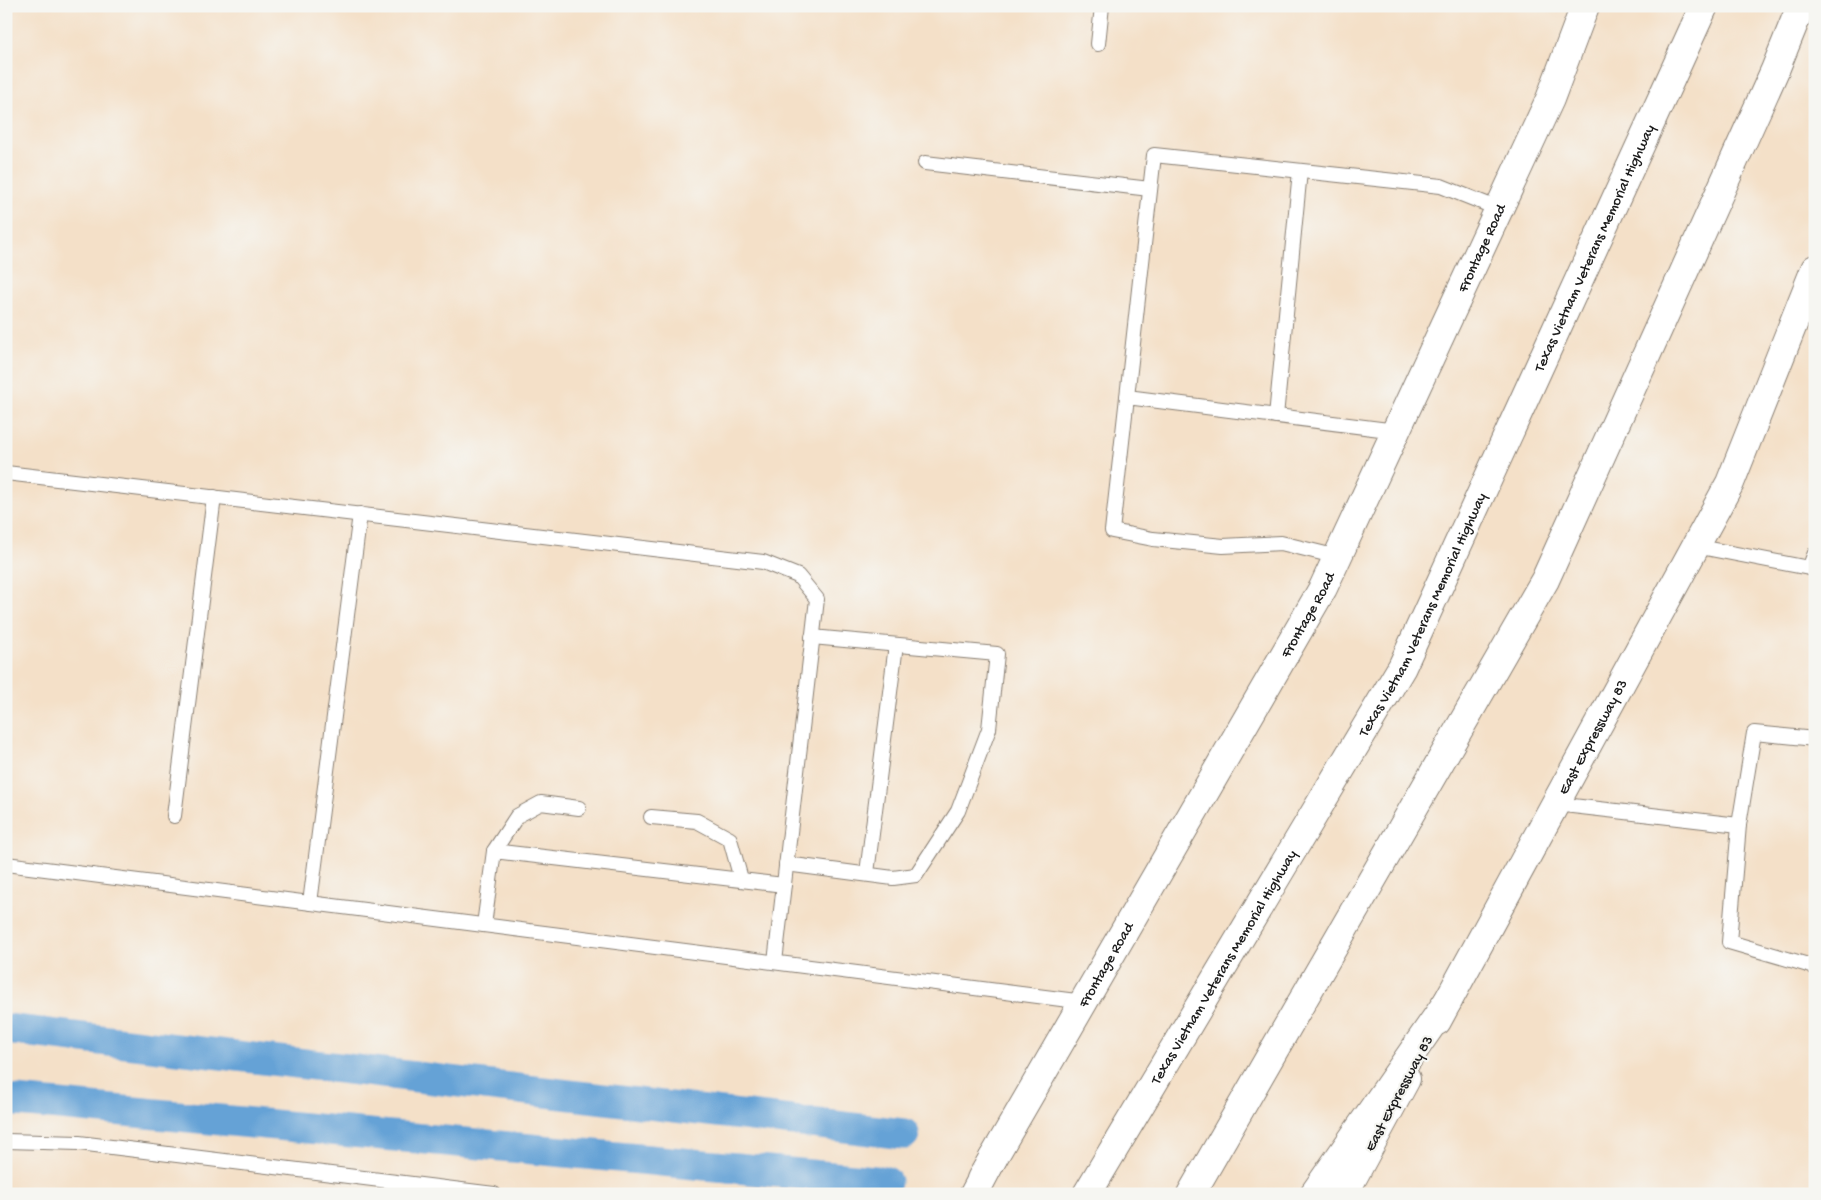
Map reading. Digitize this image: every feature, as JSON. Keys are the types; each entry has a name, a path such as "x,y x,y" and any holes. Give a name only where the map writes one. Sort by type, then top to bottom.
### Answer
{"main road":[{"name":"Frontage Road","path":"973,1194 1323,588 1550,99 1586,6"},
{"name":"Texas Vietnam Veterans Memorial Highway","path":"1087,1194 1402,667 1704,6"},
{"path":"1191,1194 1545,580 1775,70 1801,6"},
{"name":"East Expressway 83","path":"1344,1194 1730,483 1815,269"},
{"path":"1314,1194 1448,1001"}],"lane":[{"path":"1098,44 1102,6"},
{"path":"1338,557 1281,543 1223,546 1153,539 1112,531 1154,155 1441,186 1499,209"},
{"path":"925,163 1150,189"},
{"path":"1276,416 1300,171"},
{"path":"1127,397 1396,432"},
{"path":"6,473 763,562 798,576 817,600 775,962"},
{"path":"174,816 214,497"},
{"path":"310,902 360,514"},
{"path":"1695,546 1809,568 1815,553"},
{"path":"786,864 867,873 893,878 916,875 958,811 989,729 997,654 812,638"},
{"path":"867,873 896,645"},
{"path":"1815,739 1754,733 1739,824 1729,942 1815,967"},
{"path":"484,925 494,851 517,816 541,803 579,808"},
{"path":"1555,804 1739,824"},
{"path":"652,817 696,821 730,839 741,880"},
{"path":"494,851 784,885"},
{"path":"6,864 1084,1002"},
{"path":"6,1141 79,1143 494,1194"}],"waterway":[{"path":"6,1029 904,1134"},
{"path":"6,1100 886,1182"}]}
